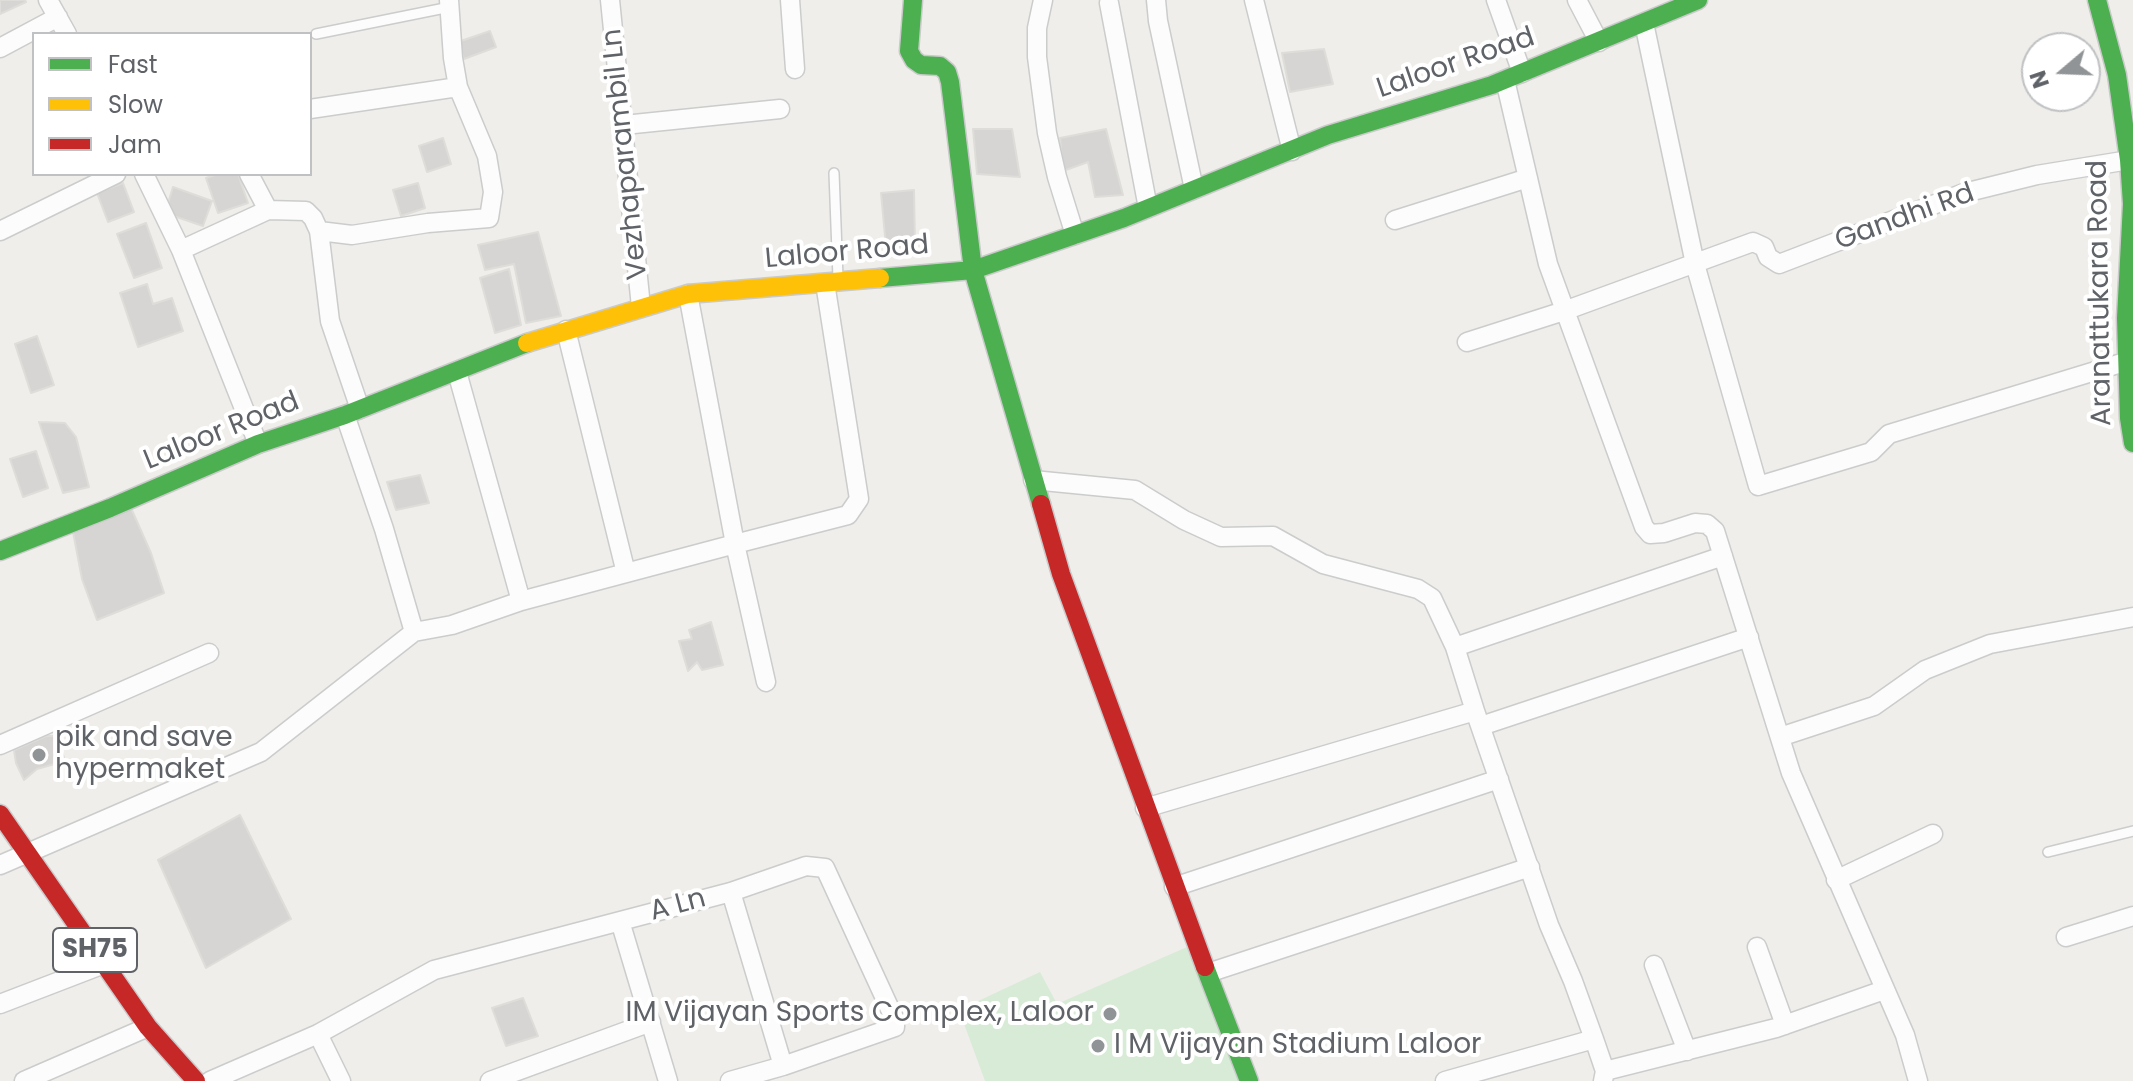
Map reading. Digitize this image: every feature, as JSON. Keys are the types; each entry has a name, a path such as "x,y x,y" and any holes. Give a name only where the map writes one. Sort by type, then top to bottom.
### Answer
{"street":[{"path":"48,0 62,26"},
{"name":"Vezhaparambil Ln","path":"610,0 641,307"},
{"path":"790,0 795,69"},
{"path":"913,0 909,51 921,65 940,66 947,72 950,82 973,270 1061,574 1174,887 1249,1081"},
{"path":"1043,0 1037,28 1037,57 1047,133 1075,235"},
{"path":"1156,0 1194,189"},
{"path":"1254,0 1292,151"},
{"path":"1496,0 1514,76 1528,178 1548,264 1644,527 1650,534 1664,533 1695,523 1707,524 1715,531 1791,773 1905,1035 1918,1081"},
{"path":"1577,0 1599,42"},
{"name":"Laloor Road","path":"0,551 110,508 258,444 353,412 457,372 497,353 566,330 688,294 973,270 1148,208 1328,135 1514,76 1644,23 1676,4 1698,0"},
{"name":"Aranattukara Road","path":"2097,0 2127,102 2132,204 2126,292 2131,361 2129,418 2133,443"},
{"path":"319,231 352,235 428,223 489,218 493,192 487,156 458,87 450,3"},
{"path":"1109,3 1148,208"},
{"path":"1644,23 1695,264 1758,486 1871,452 1889,434 2131,361"},
{"path":"0,48 32,37"},
{"path":"312,109 458,87"},
{"path":"624,125 780,109"},
{"name":"Gandhi Rd","path":"1695,264 1753,242 1764,247 1768,257 1779,264 1964,193 2037,175 2129,160"},
{"path":"0,231 112,176"},
{"path":"145,176 181,250 258,444"},
{"path":"250,176 268,210"},
{"path":"1395,220 1528,178"},
{"path":"181,250 268,210 306,211 313,218 319,231 330,321 414,632"},
{"path":"1467,342 1695,264"},
{"path":"0,865 261,752 414,632 452,625 521,601 848,515 859,499 831,282"},
{"path":"688,294 735,544 766,682"},
{"path":"566,330 626,573"},
{"path":"457,372 521,601"},
{"path":"1033,480 1135,490 1184,520 1221,537 1273,536 1323,564 1418,589 1432,598 1455,647 1549,925 1594,1039 1604,1076 1785,1025 1884,990"},
{"path":"1455,647 1723,556"},
{"path":"1780,737 1874,706 1925,670 1990,644 2133,617"},
{"path":"1145,808 1478,718 1749,637"},
{"path":"0,745 209,653"},
{"path":"1174,887 1499,779"},
{"name":"SH75","path":"0,814 148,1027 196,1080"},
{"path":"1836,880 1933,834"},
{"name":"A Ln","path":"196,1080 318,1034 434,970 731,892 806,866 825,868 895,1020 895,1027 730,1081"},
{"path":"1208,973 1530,867"},
{"path":"731,892 783,1066"},
{"path":"2066,937 2133,916"},
{"path":"620,921 668,1081"},
{"path":"1757,947 1785,1025"},
{"path":"0,1004 104,964"},
{"path":"1654,965 1687,1051"},
{"path":"490,1081 651,1022"},
{"path":"24,1081 148,1027"},
{"path":"318,1034 341,1081"},
{"path":"1445,1081 1594,1039"}],"lane":[{"path":"316,34 450,3"},
{"path":"831,282 834,173"},
{"path":"2048,852 2133,831"}],"green space":[{"name":"I M Vijayan Stadium Laloor","path":"1187,947 1238,1081 985,1081 959,1010 1040,972 1057,1004"}],"building":[{"path":"0,0 25,0 26,2 0,14"},
{"path":"490,31 496,47 464,59 458,42"},
{"path":"1324,49 1333,84 1290,92 1282,53"},
{"path":"973,129 1012,129 1020,177 977,174"},
{"path":"1106,129 1123,195 1095,197 1088,162 1063,171 1060,138"},
{"path":"443,138 451,164 427,172 419,146"},
{"path":"239,176 248,203 218,213 206,178"},
{"path":"123,183 134,212 108,222 97,193"},
{"path":"418,183 425,208 401,216 393,190"},
{"path":"173,187 212,201 203,226 165,213"},
{"path":"914,190 915,246 886,247 881,193"},
{"path":"146,223 162,268 134,278 117,234"},
{"path":"538,232 561,316 526,323 514,264 485,270 478,245"},
{"path":"509,269 521,325 495,333 480,278"},
{"path":"147,284 153,304 172,298 183,331 138,347 120,293"},
{"path":"37,336 54,385 31,393 15,344"},
{"path":"39,422 65,423 76,437 89,487 63,493"},
{"path":"36,451 48,488 23,497 10,459"},
{"path":"420,475 429,503 396,510 387,482"},
{"path":"131,508 164,593 97,620 82,579 73,532"},
{"path":"711,622 723,665 702,670 697,662 688,671 679,641 692,639 689,630"},
{"name":"pik and save hypermaket","path":"46,736 57,736 65,761 37,769 24,780 14,750"},
{"path":"240,815 291,919 206,968 158,860"},
{"path":"523,998 538,1036 506,1046 492,1008"}],"traffic: fast":[{"path":"913,0 909,51 921,65 940,66 947,72 950,82 973,270 1041,504"},
{"path":"880,278 973,270 1124,218 1328,135 1492,85 1698,0"},
{"path":"2097,0 2117,75 2129,160 2132,204 2126,318 2129,418 2133,443"},
{"path":"0,551 110,508 258,444 345,415 527,343"},
{"path":"1205,967 1249,1081"}],"traffic: slow":[{"path":"527,343 688,294 880,278"}],"traffic: jam":[{"path":"1041,504 1061,574 1205,967"},
{"path":"0,814 148,1027 196,1081"}],"place":[{"name":"pik and save hypermaket","path":"39,755"},
{"name":"IM Vijayan Sports Complex, Laloor","path":"1110,1014"},
{"name":"I M Vijayan Stadium Laloor","path":"1098,1046"}]}
